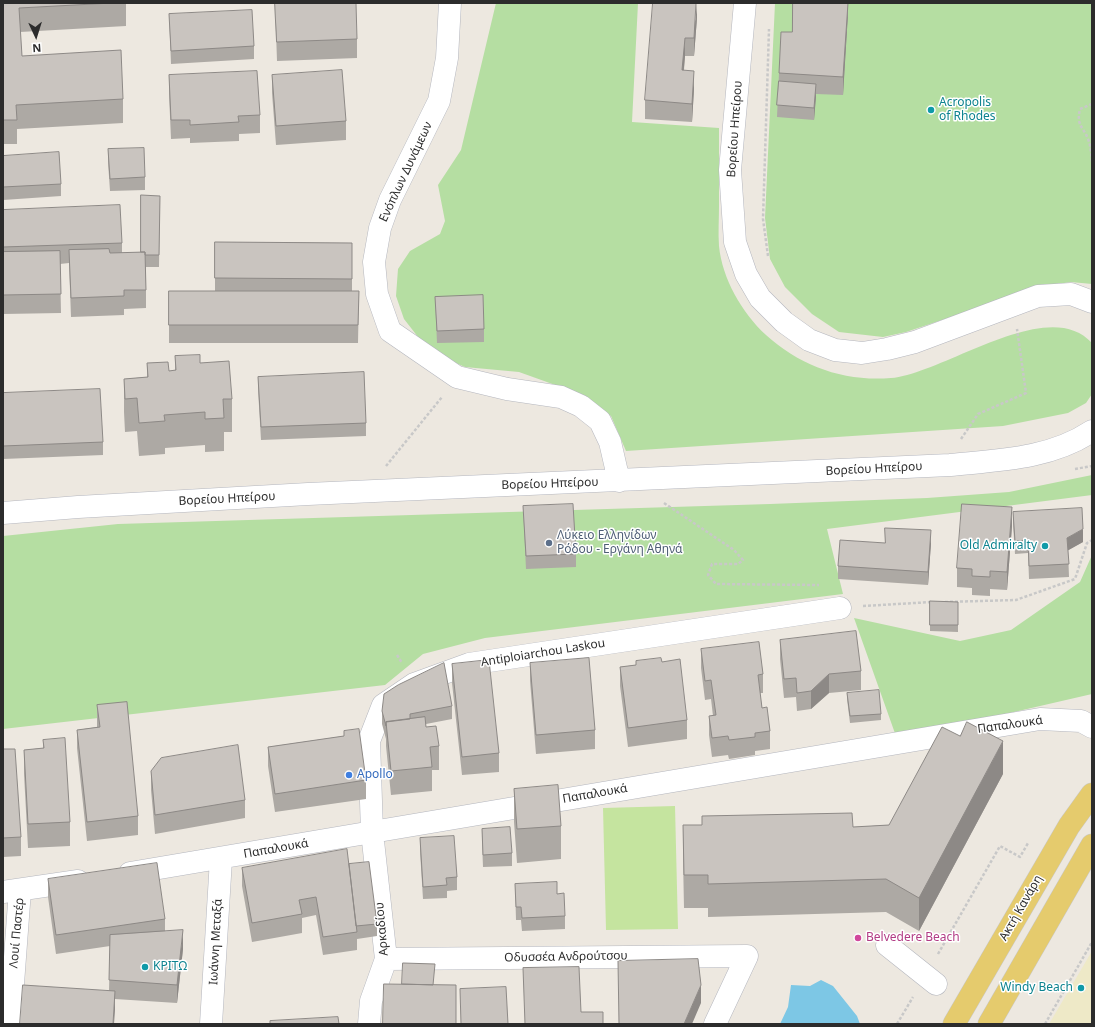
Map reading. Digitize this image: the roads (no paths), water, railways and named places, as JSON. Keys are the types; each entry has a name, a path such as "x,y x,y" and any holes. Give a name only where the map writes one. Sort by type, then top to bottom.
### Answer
{"main road":[{"name":"Ακτή Κανάρη","path":"954,1024 1069,826 1092,794"},
{"path":"989,1024 1092,845"}],"street":[{"name":"Ενόπλων Δυνάμεων","path":"450,3 447,58 439,100 390,200 380,228 374,262 377,294 390,331 457,377 507,389 561,397 581,406 600,421 610,442 619,481"},
{"name":"Βορείου Ηπείρου","path":"745,3 730,170 735,242 746,274 760,298 784,322 809,340 835,350 862,353 887,350 915,342 1038,296 1071,294 1092,302"},
{"name":"Βορείου Ηπείρου","path":"3,513 300,495 619,481 965,463 1018,458 1054,450 1078,440 1092,431"},
{"name":"Antiploiarchou Laskou","path":"372,832 369,741 383,705 414,684 469,664 840,608"},
{"name":"Παπαλουκά","path":"12,891 221,859 1040,719 1081,721 1092,727"},
{"name":"Αρκαδίου","path":"369,1024 371,1001 386,959 372,832"},
{"name":"Ιωάννη Μεταξά","path":"211,1024 221,859"},
{"name":"Λουί Παστέρ","path":"10,1024 12,891"},
{"path":"887,945 931,980"},
{"name":"Οδυσσέα Ανδρούτσου","path":"386,959 747,956 715,1024"}],"water":[{"path":"821,980 833,986 857,1016 860,1024 780,1024 788,1007 791,985 810,986"}],"place":[{"name":"Acropolis of Rhodes","path":"931,110"},
{"name":"Λύκειο Ελληνίδων Ρόδου - Εργάνη Αθηνά","path":"549,543"},
{"name":"Old Admiralty","path":"1045,546"},
{"name":"Apollo","path":"349,775"},
{"name":"Belvedere Beach","path":"858,938"},
{"name":"ΚΡΙΤΩ","path":"145,967"},
{"name":"Windy Beach","path":"1081,988"}]}
